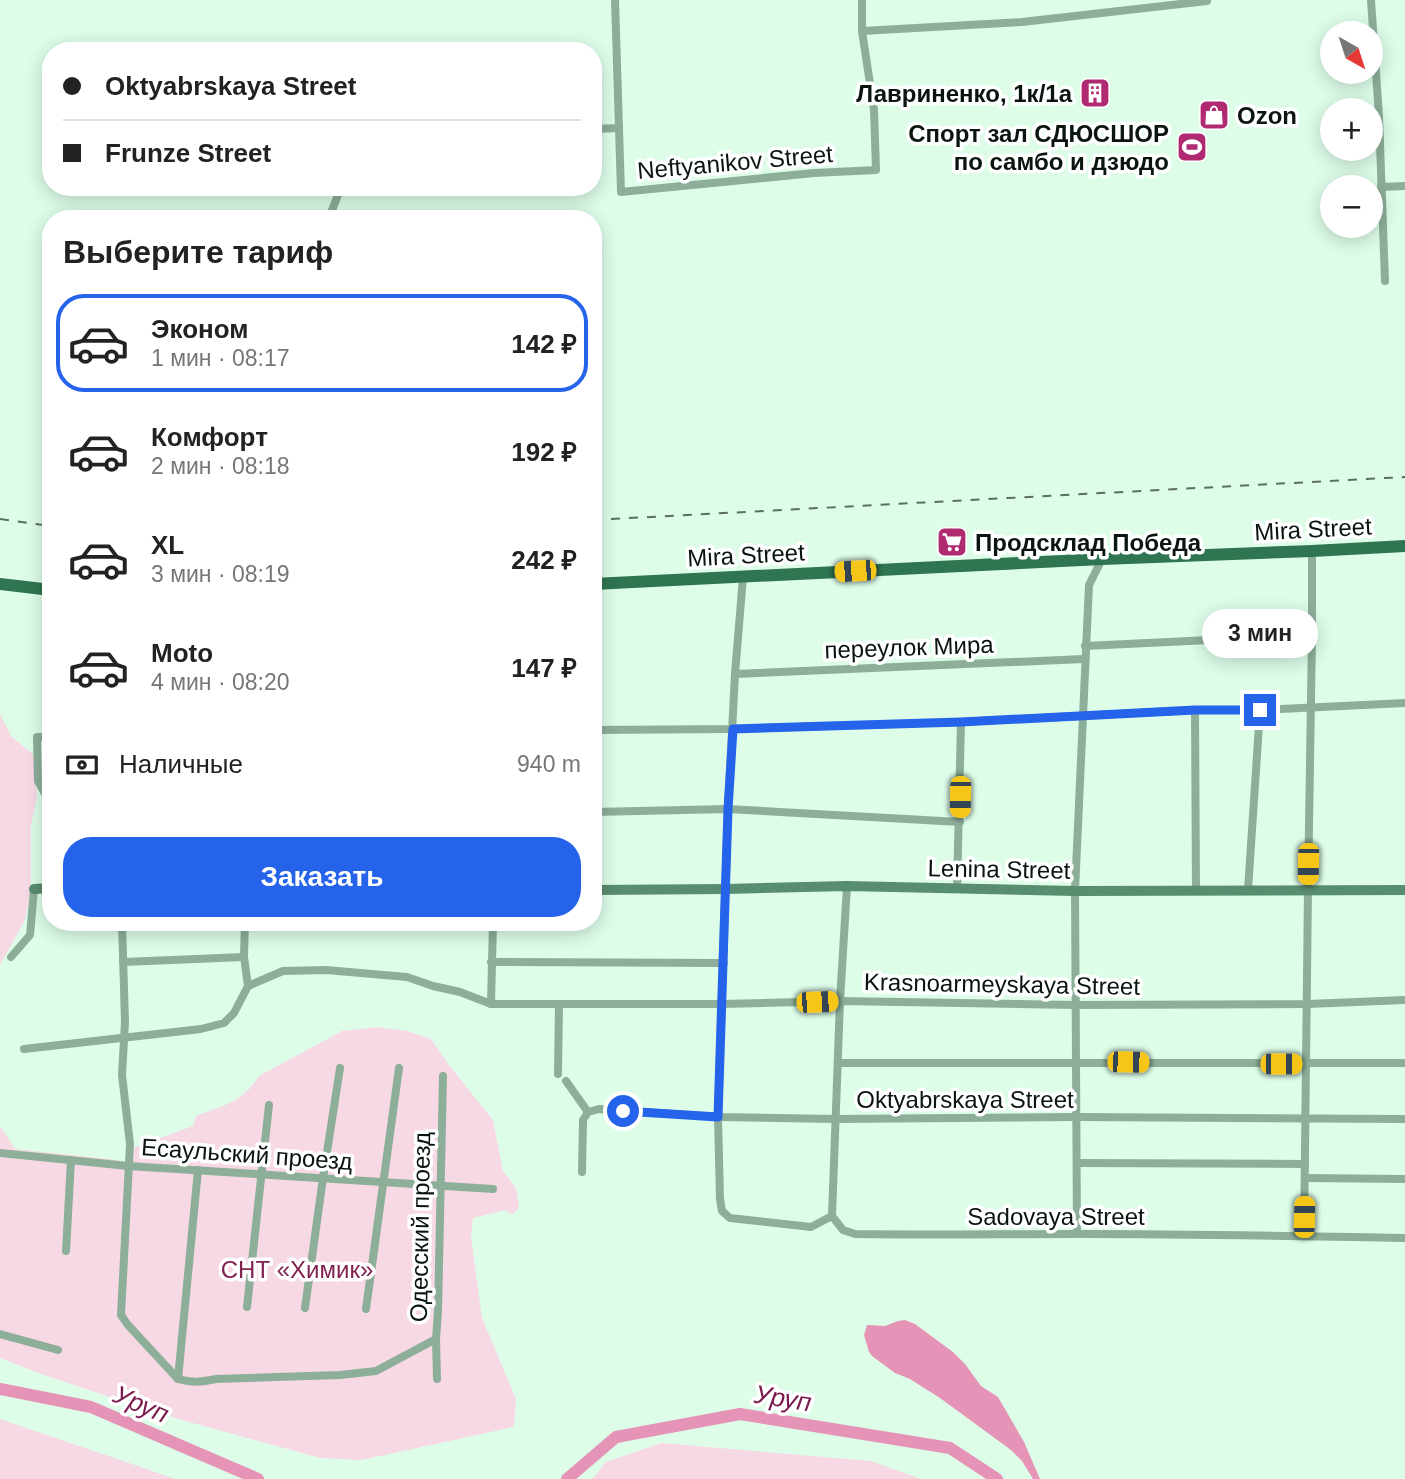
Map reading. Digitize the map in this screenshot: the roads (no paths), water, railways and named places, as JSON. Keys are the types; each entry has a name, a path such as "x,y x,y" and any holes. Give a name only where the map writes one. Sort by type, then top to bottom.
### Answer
{"main road":[{"name":"Mira Street","path":"602,584 1405,546"},
{"path":"0,584 42,589"},
{"name":"Lenina Street","path":"602,890 847,886 1075,891 1405,890"},
{"path":"34,889 42,889"}],"street":[{"name":"Neftyanikov Street","path":"615,0 621,192 814,173 876,170 874,110 862,31"},
{"path":"862,0 862,31 1022,22 1207,1"},
{"path":"1371,0 1381,175"},
{"path":"602,129 620,128"},
{"path":"1383,187 1405,186"},
{"path":"1383,234 1385,281"},
{"path":"1304,1236 1312,551"},
{"path":"1077,1234 1075,891 1088,584 1102,559"},
{"path":"743,577 728,809 718,1117 720,1199 722,1211 730,1218 811,1227 832,1216 847,886"},
{"path":"1085,646 1312,635"},
{"name":"переулок Мира","path":"735,674 1084,659"},
{"path":"602,730 961,722 1405,703"},
{"path":"1195,710 1196,891"},
{"path":"1248,890 1260,710"},
{"path":"957,890 961,722"},
{"path":"42,737 37,737 38,781 42,788"},
{"path":"602,812 728,809 960,822"},
{"path":"11,957 30,935 34,889"},
{"path":"122,931 125,1022 121,1075 130,1144 121,1315 128,1325 178,1379 189,1382 376,1371 436,1339"},
{"path":"24,1049 191,1031 223,1023 234,1013 248,986 244,957 245,931"},
{"path":"491,1004 493,931"},
{"path":"123,962 244,957"},
{"path":"491,962 723,963"},
{"name":"Krasnoarmeyskaya Street","path":"248,986 283,971 327,970 407,977 491,1004 840,1001 1076,1005 1308,1004 1405,1000"},
{"path":"558,1074 559,1004"},
{"path":"838,1063 1405,1063"},
{"path":"305,1308 340,1068"},
{"path":"366,1310 399,1068"},
{"name":"Одесский проезд","path":"438,1379 436,1339 439,1312 443,1076"},
{"path":"566,1081 588,1112 583,1120 582,1172"},
{"path":"247,1307 269,1105"},
{"name":"Oktyabrskaya Street","path":"588,1112 599,1110 718,1117 836,1119 1405,1119"},
{"name":"Есаульский проезд","path":"0,1153 128,1166 493,1189"},
{"path":"66,1251 71,1160"},
{"path":"1077,1163 1305,1164"},
{"path":"178,1379 198,1170"},
{"path":"1305,1178 1405,1179"},
{"name":"Sadovaya Street","path":"832,1216 843,1230 855,1234 1405,1238"},
{"path":"0,1334 58,1350"}],"waterway":[{"name":"Уруп","path":"0,1389 91,1407 258,1479"},
{"name":"Уруп","path":"567,1479 616,1437 740,1414 950,1448 997,1479"}],"railway":[{"path":"602,520 1405,477"},
{"path":"0,519 42,525"}],"place":[{"name":"Лавриненко, 1к/1а","path":"1095,93"},
{"name":"Ozon","path":"1214,115"},
{"name":"Спорт зал СДЮСШОР по самбо и дзюдо","path":"1192,147"},
{"name":"Продсклад Победа","path":"952,542"}],"park label":[{"name":"СНТ «Химик»","path":"297,1269"}]}
